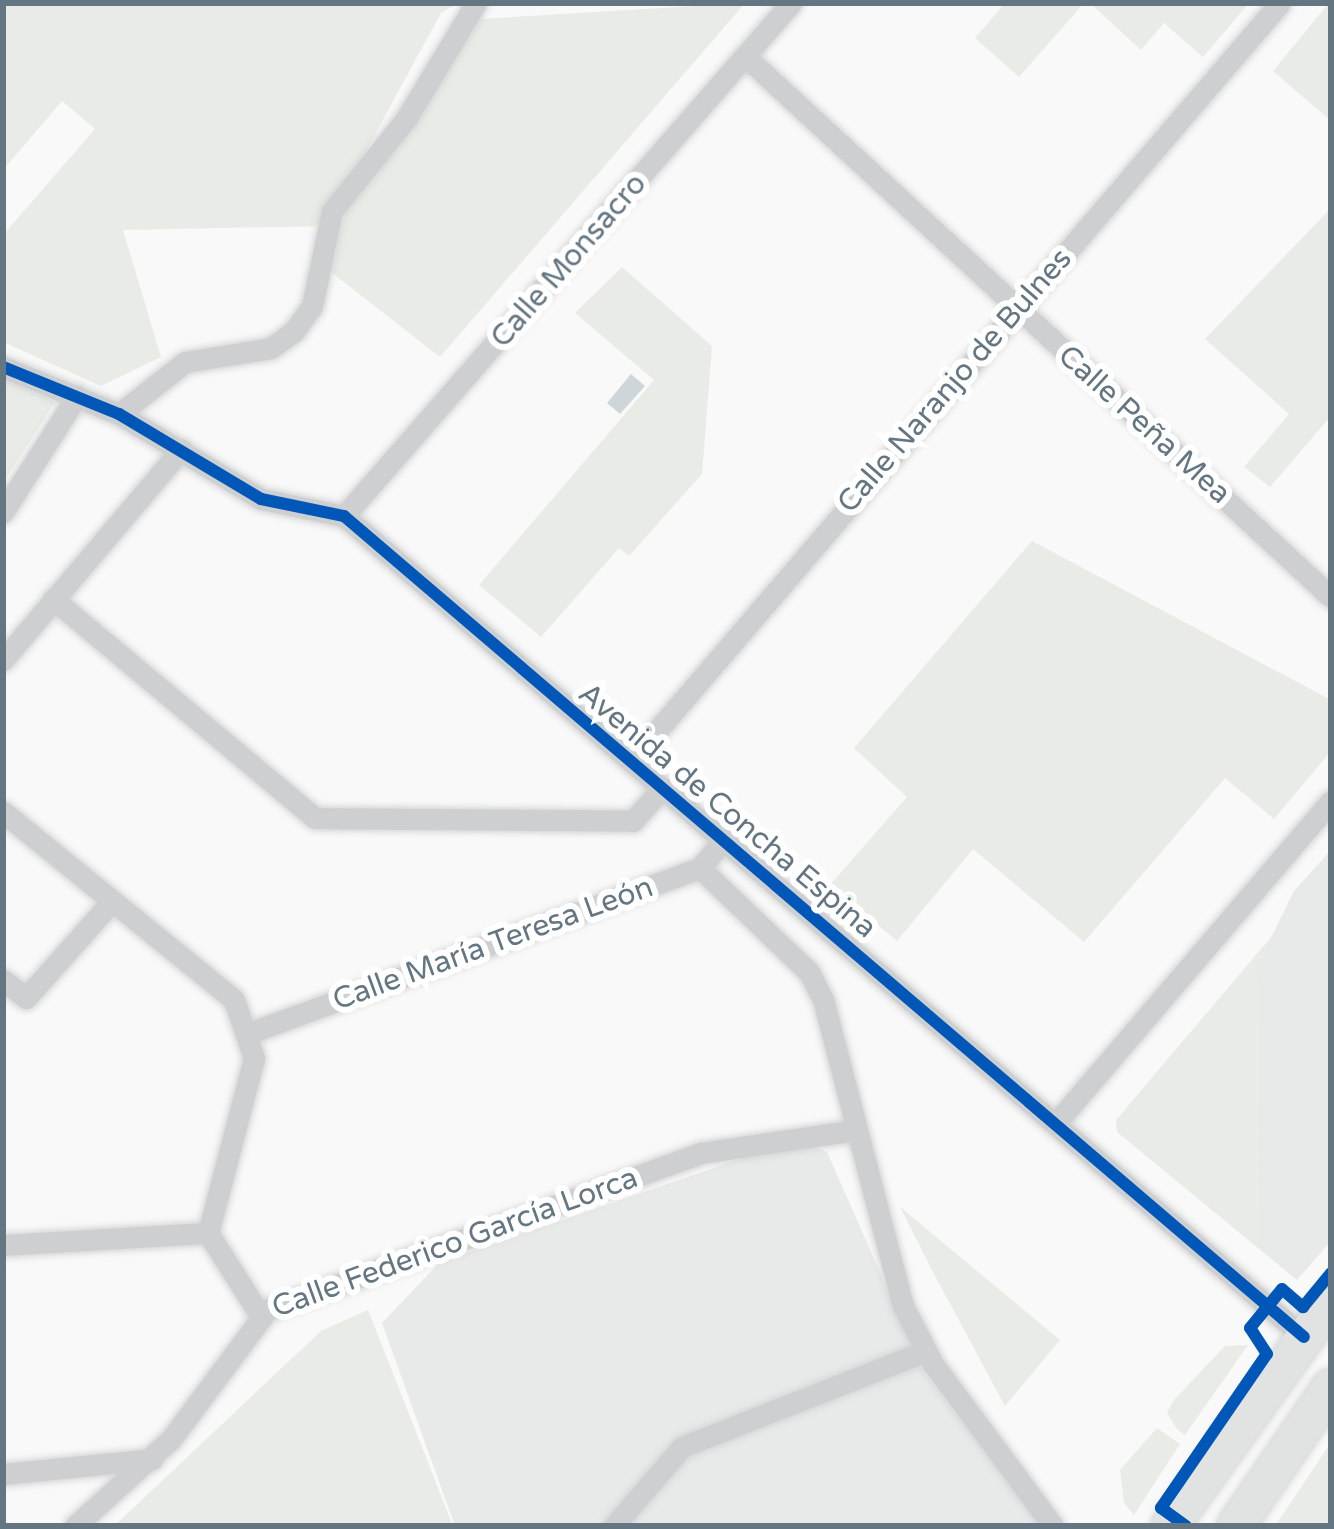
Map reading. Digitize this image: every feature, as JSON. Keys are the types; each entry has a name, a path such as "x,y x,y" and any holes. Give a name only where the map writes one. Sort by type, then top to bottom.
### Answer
{"main road":[{"path":"1170,1526 1331,1301"},
{"path":"1236,1526 1331,1388"}],"street":[{"path":"119,414 185,362 271,348 295,331 312,306 332,211 406,119 476,3"},
{"name":"Calle Monsacro","path":"344,516 790,3"},
{"name":"Calle Naranjo de Bulnes","path":"632,760 1280,3"},
{"name":"Calle Peña Mea","path":"746,57 1331,597"},
{"name":"Avenida de Concha Espina","path":"3,367 119,414 260,499 344,516 1304,1337"},
{"path":"3,512 77,396"},
{"path":"3,660 181,449"},
{"path":"53,599 315,818 633,820 663,787"},
{"path":"1056,1123 1331,801"},
{"path":"3,812 234,1000 254,1058 208,1233 260,1315"},
{"path":"724,838 700,868 809,972 823,999 886,1261 926,1351 1053,1526"},
{"name":"Calle María Teresa León","path":"249,1033 700,868"},
{"path":"3,980 26,998 112,901"},
{"name":"Calle Federico García Lorca","path":"75,1526 153,1459 260,1315 700,1153 855,1130"},
{"path":"3,1228 36,1243"},
{"path":"3,1245 208,1233"},
{"path":"614,1526 682,1447 926,1351"},
{"path":"3,1474 153,1459"}],"shaded area":[{"path":"3,3 458,3 441,13 325,226 123,230 161,357 101,386 3,342 3,235 95,129 62,101 3,170"},
{"path":"745,3 440,357 331,272 346,206 387,160 481,19"},
{"path":"1005,3 1084,3 1019,77 975,38"},
{"path":"1090,3 1249,3 1203,57 1164,23 1141,50"},
{"path":"1331,3 1331,121 1273,71"},
{"path":"1331,208 1331,416 1270,487 1244,467 1289,414 1205,339"},
{"path":"622,267 712,346 702,474 629,556 619,548 541,637 479,585 654,380 575,313"},
{"path":"631,374 645,386 620,414 607,403"},
{"path":"3,378 55,402 3,483"},
{"path":"1032,541 1331,700 1331,751 1274,819 1225,778 1084,942 973,849 897,941 830,885 907,797 854,748"},
{"path":"1331,850 1331,1241 1297,1280 1258,1248 1257,966 1294,891"},
{"path":"1272,936 1257,966 1258,1248 1117,1132 1116,1120"},
{"path":"809,1145 827,1152 925,1374 1043,1526 455,1526 382,1323 440,1262 769,1149"},
{"path":"900,1207 1060,1340 1005,1406 934,1274"},
{"path":"368,1310 453,1526 114,1526 321,1331"},
{"path":"1248,1345 1185,1435 1177,1429 1167,1413 1173,1401 1225,1346"},
{"path":"1157,1428 1180,1444 1134,1515 1124,1503 1120,1470"},
{"path":"1331,1443 1331,1526 1275,1526 1328,1447"}],"cycle path":[{"path":"3,367 119,414 261,499 344,516 1304,1337"},
{"path":"1186,1526 1161,1508 1267,1354 1250,1328 1282,1289 1303,1307 1331,1273"}]}
